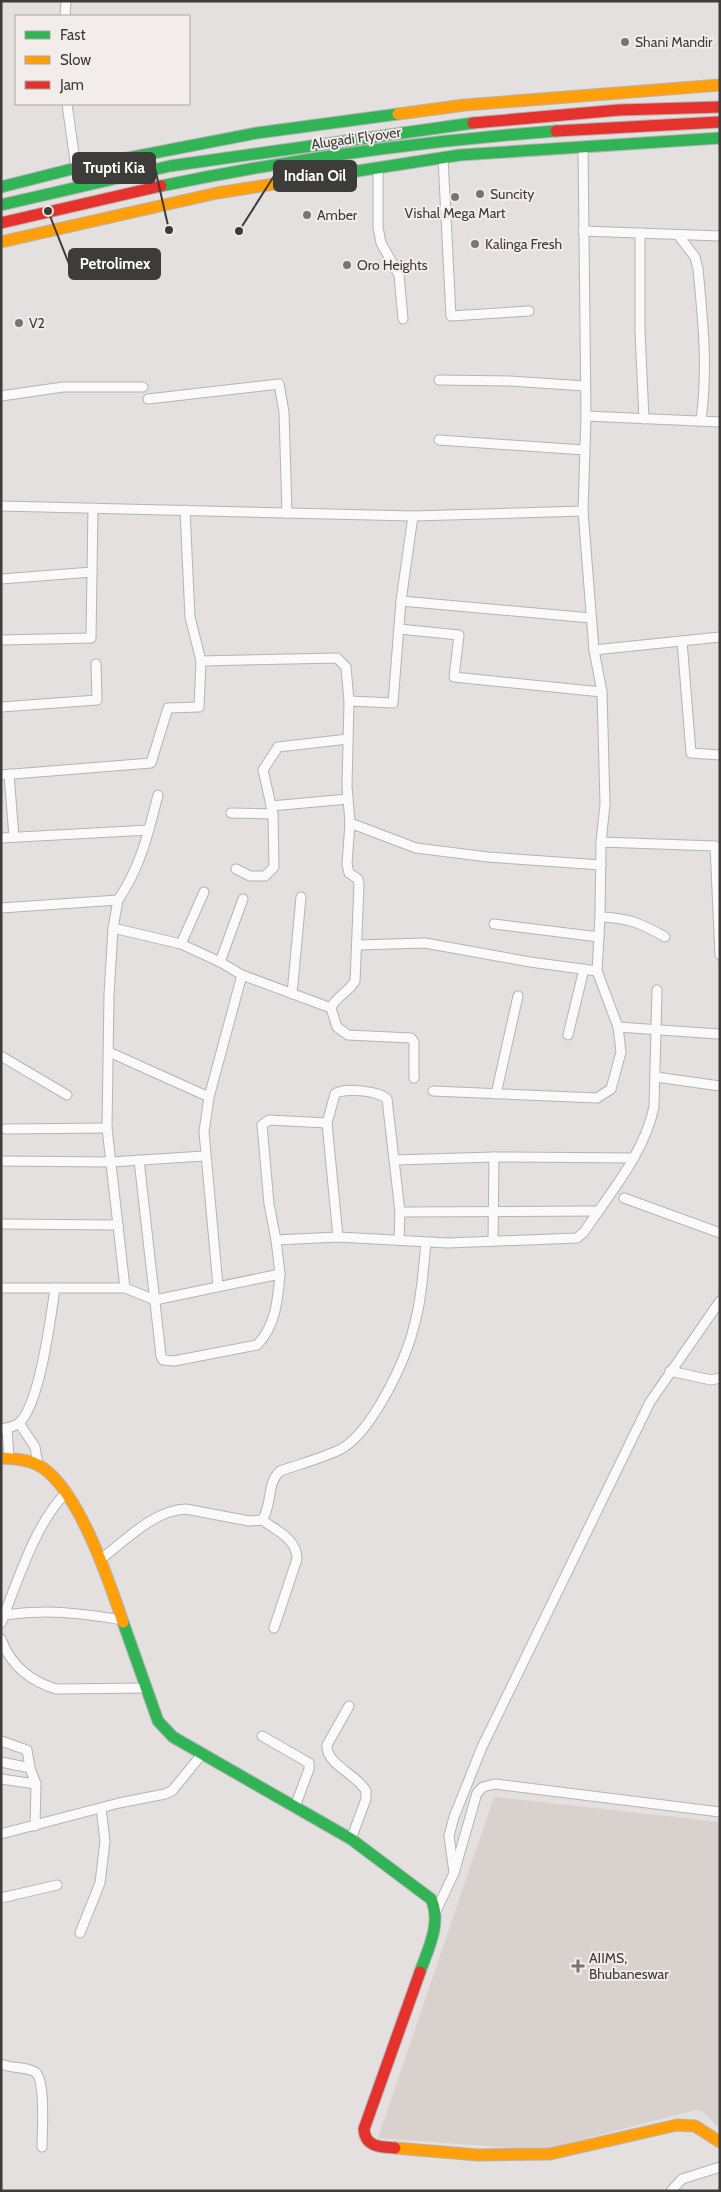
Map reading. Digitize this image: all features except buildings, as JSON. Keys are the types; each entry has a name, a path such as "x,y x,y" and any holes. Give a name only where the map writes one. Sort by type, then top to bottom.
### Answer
{"main road":[{"path":"1,186 76,168 257,133 465,105 720,85"},
{"name":"Alugadi Flyover","path":"1,205 170,166 280,149 497,120 619,110 720,107"},
{"name":"Alugadi Flyover","path":"1,223 164,184 276,164 374,150 507,135 720,122"},
{"path":"1,242 217,193 443,158 720,138"},
{"path":"5,1458 28,1460 38,1465 67,1492 101,1559 158,1721 163,1728 173,1737 351,1839 431,1899 437,1909 437,1920 429,1946 364,2129 365,2137 370,2144 459,2155 529,2156 550,2154 678,2125 695,2126 720,2142"}],"street":[{"path":"65,15 66,1"},
{"path":"67,105 76,168"},
{"path":"433,1092 597,1098 607,1094 614,1082 621,1052 618,1027 597,971 601,842 606,804 602,692 594,650 583,511 586,416 583,147"},
{"path":"443,158 450,316 529,312"},
{"path":"378,168 378,227 381,243 398,275 403,319"},
{"path":"583,231 720,236"},
{"path":"640,233 640,332 644,418"},
{"path":"678,235 695,258 698,268 706,349 706,388 701,422"},
{"path":"439,380 510,381 585,386"},
{"path":"148,399 278,384 284,412 287,513"},
{"path":"1,396 63,387 143,387"},
{"path":"586,416 720,422"},
{"path":"439,440 584,450"},
{"path":"1,506 413,516 583,511"},
{"path":"1,640 91,638 93,508"},
{"path":"14,837 5,775 151,763 168,708 199,707 201,661 190,616 185,510"},
{"path":"349,702 393,704 401,601 413,516"},
{"path":"1,579 92,572"},
{"path":"401,601 591,618"},
{"path":"399,629 459,635 454,677 602,692"},
{"path":"594,650 720,637"},
{"path":"682,641 691,753 720,755"},
{"path":"201,661 337,658 346,667 349,702 348,799 350,824 347,864 349,873 358,878 359,885 355,981 331,1008"},
{"path":"1,707 97,700 96,664"},
{"path":"236,869 250,876 265,876 274,867 272,810 263,770 278,747 348,739"},
{"path":"125,1288 107,1128 113,928 118,900 139,864 150,830 158,795"},
{"path":"231,813 272,810 348,799"},
{"path":"350,824 416,848 488,857 601,865"},
{"path":"1,838 150,830"},
{"path":"601,842 717,846 720,955"},
{"path":"181,944 204,892"},
{"path":"292,994 301,897"},
{"path":"220,962 243,899"},
{"path":"1,908 118,900"},
{"path":"600,917 626,918 643,924 665,938"},
{"path":"494,924 599,937"},
{"path":"113,928 181,944 220,962 242,975 331,1008"},
{"path":"356,945 425,943 530,962 597,971"},
{"path":"568,1035 584,969"},
{"path":"218,1286 204,1156 204,1132 209,1097 242,975"},
{"path":"276,1240 338,1238 426,1243 577,1238 584,1232 634,1158 651,1125 656,1076 657,990"},
{"path":"496,1094 518,996"},
{"path":"331,1008 337,1028 348,1035 411,1038 414,1042 414,1078"},
{"path":"618,1027 718,1034"},
{"path":"109,1052 209,1097"},
{"path":"1,1056 67,1095"},
{"path":"656,1076 720,1086"},
{"path":"338,1238 326,1123 332,1100 339,1091 384,1096 387,1099 400,1212 399,1240"},
{"path":"139,1160 161,1356 167,1362 257,1344 265,1337 278,1300 280,1274 270,1204 262,1125 269,1120 326,1123"},
{"path":"6,1129 107,1128"},
{"path":"1,1161 111,1162 204,1156"},
{"path":"394,1160 494,1157 634,1158"},
{"path":"493,1241 494,1157"},
{"path":"624,1198 720,1233"},
{"path":"400,1212 599,1210"},
{"path":"1,1224 118,1225"},
{"path":"262,1520 266,1514 274,1476 280,1471 342,1448 356,1436 376,1411 395,1377 414,1327 421,1290 426,1243"},
{"path":"1,1288 125,1288 155,1300 280,1274"},
{"path":"5,1458 4,1429 19,1423 28,1411 41,1370 56,1288"},
{"path":"454,1873 449,1836 454,1817 482,1746 650,1402 720,1301"},
{"path":"670,1371 711,1380 720,1378"},
{"path":"19,1423 35,1447 38,1465"},
{"path":"3,1619 31,1550 49,1512 67,1492"},
{"path":"101,1559 155,1519 175,1510 186,1509 249,1521 262,1520 293,1544 297,1551 297,1559 274,1628"},
{"path":"3,1619 35,1611 56,1611 123,1620"},
{"path":"1,1639 6,1651 19,1670 43,1685 56,1689 147,1688"},
{"path":"349,1706 327,1745 327,1752 331,1760 358,1779 366,1790 366,1799 351,1839"},
{"path":"262,1736 309,1763 309,1769 295,1807"},
{"path":"1,1741 27,1750 30,1768 36,1784 35,1826"},
{"path":"1,1834 172,1791 202,1754"},
{"path":"1,1762 30,1768"},
{"path":"1,1779 36,1784"},
{"path":"437,1909 454,1873 477,1793 483,1787 495,1784 720,1812"},
{"path":"80,1933 100,1883 105,1841 101,1808"},
{"path":"1,1898 57,1885"},
{"path":"1,2064 7,2067 35,2072 40,2077 42,2088 42,2148"},
{"path":"671,2191 682,2179 720,2167"}],"shaded area":[{"name":"AIIMS, Bhubaneswar","path":"494,1797 720,1822 720,2129 702,2111 696,2110 541,2150 378,2138"}],"traffic: fast":[{"path":"1,187 76,168 257,133 398,114"},
{"path":"1,205 170,166 473,123"},
{"path":"161,186 259,167 357,152 456,140 556,131"},
{"path":"306,179 460,155 720,138"},
{"path":"123,1622 158,1721 173,1737 351,1839 431,1899 435,1917 433,1936 420,1972"}],"traffic: slow":[{"path":"398,114 465,105 720,85"},
{"path":"1,242 217,193 306,179"},
{"path":"1,1458 25,1460 38,1465 52,1476 66,1492 90,1536 123,1622"},
{"path":"395,2148 478,2155 550,2154 677,2125 695,2126 720,2142"}],"traffic: jam":[{"path":"473,123 619,110 720,107"},
{"path":"556,131 720,122"},
{"path":"1,223 161,186"},
{"path":"395,2148 370,2143 364,2129 420,1972"}],"place":[{"name":"Shani Mandir","path":"625,42"},
{"name":"Suncity","path":"480,194"},
{"name":"Vishal Mega Mart","path":"455,197"},
{"name":"Petrolimex","path":"48,211"},
{"name":"Amber","path":"307,215"},
{"name":"Trupti Kia","path":"169,230"},
{"name":"Indian Oil","path":"239,231"},
{"name":"Kalinga Fresh","path":"475,244"},
{"name":"Oro Heights","path":"347,265"},
{"name":"V2","path":"19,323"},
{"name":"AIIMS, Bhubaneswar","path":"578,1966"}]}
